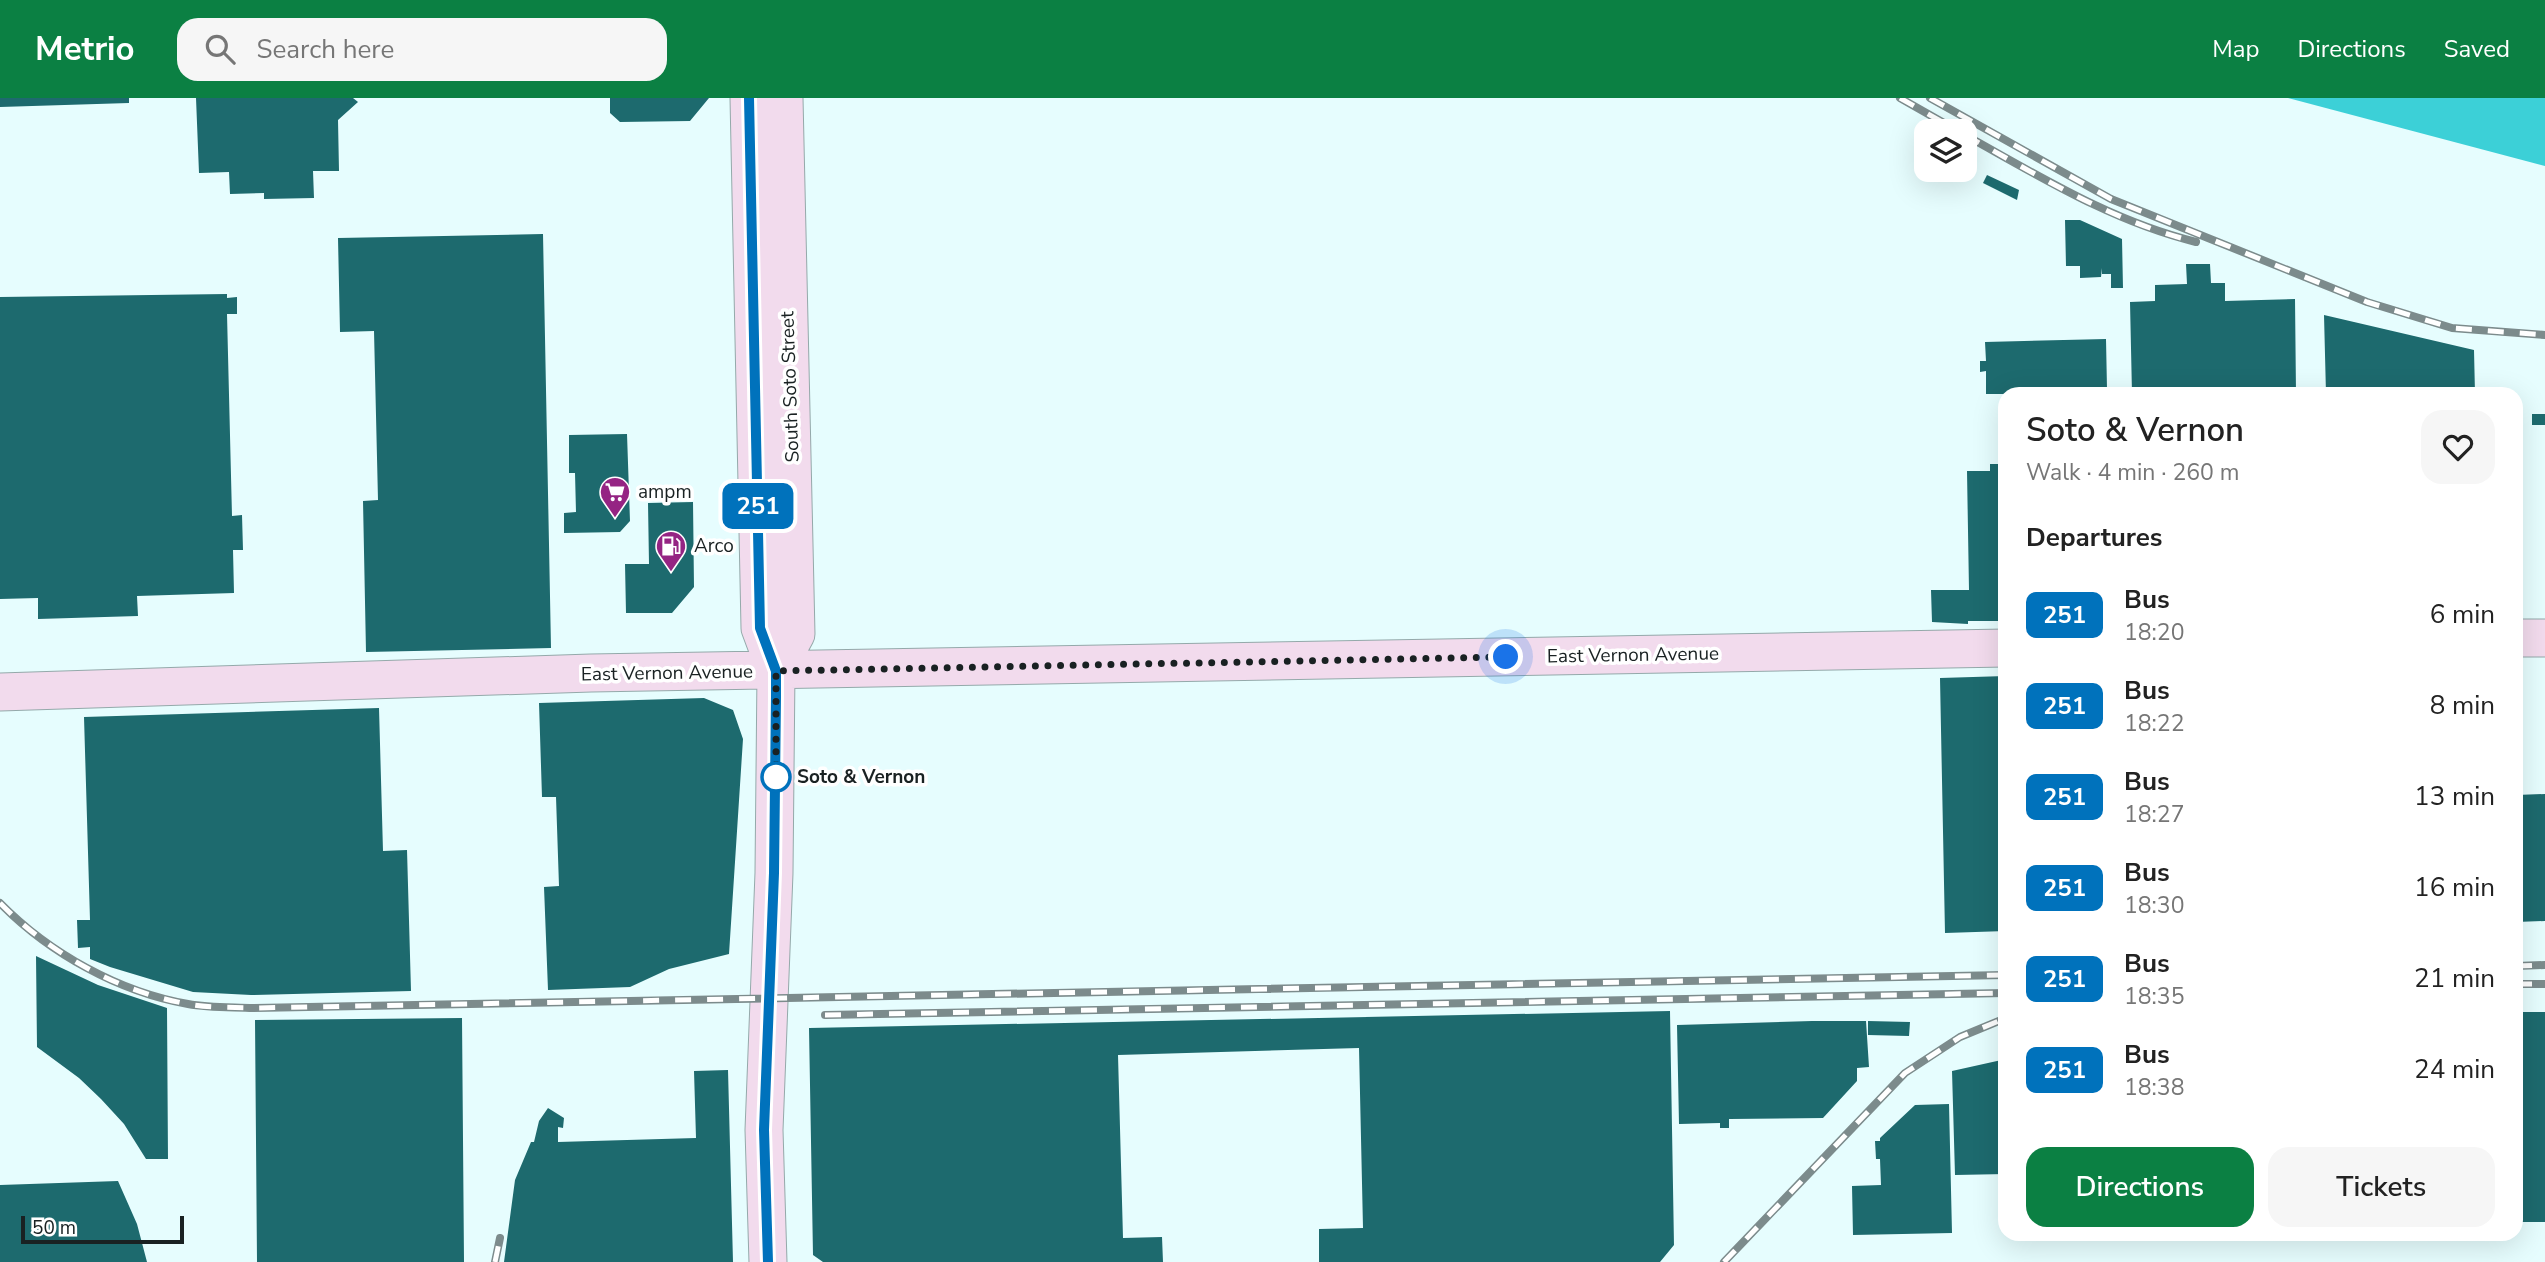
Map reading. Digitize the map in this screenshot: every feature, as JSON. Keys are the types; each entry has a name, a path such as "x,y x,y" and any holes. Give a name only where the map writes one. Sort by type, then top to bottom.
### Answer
{"street":[{"name":"South Soto Street","path":"748,98 760,628 776,671 774,873 764,1130 768,1262"},
{"name":"South Soto Street","path":"776,671 796,634 784,98"},
{"path":"748,176 786,177"},
{"path":"2523,638 2545,638"},
{"name":"East Vernon Avenue","path":"0,692 578,674 1998,648"}],"water":[{"path":"2288,98 2545,98 2545,166"}],"building":[{"path":"0,98 129,98 129,103 0,107"},
{"path":"196,98 353,98 358,102 338,120 339,171 313,171 314,198 264,199 264,193 230,194 229,172 199,173"},
{"path":"610,98 709,98 690,121 620,122 610,113"},
{"path":"1987,175 2019,190 2017,200 1983,183"},
{"path":"2065,220 2080,220 2122,239 2123,288 2111,288 2111,274 2102,274 2102,268 2101,277 2080,278 2080,266 2066,266"},
{"path":"543,234 551,648 366,652 363,501 378,500 374,331 340,332 338,238"},
{"path":"2186,264 2210,264 2211,283 2225,283 2225,301 2295,299 2296,387 2132,387 2130,302 2155,301 2155,285 2187,284"},
{"path":"227,294 227,298 237,297 237,314 227,314 232,516 242,515 243,550 233,550 234,593 137,596 138,616 38,619 38,598 0,599 0,297"},
{"path":"2324,315 2474,350 2475,387 2326,387"},
{"path":"2106,339 2107,387 1998,387 1998,394 1986,394 1986,371 1980,372 1980,361 1986,361 1985,342"},
{"path":"2532,414 2545,414 2545,425 2532,425"},
{"path":"627,434 630,521 620,532 564,533 564,513 576,512 575,473 569,473 569,435"},
{"path":"1990,464 1998,464 1998,621 1968,621 1968,624 1932,622 1931,590 1969,590 1967,471 1990,471"},
{"path":"693,502 694,587 672,613 626,613 625,564 649,564 648,503"},
{"path":"1998,676 1998,931 1945,933 1940,678"},
{"path":"704,698 733,710 743,739 729,954 669,969 630,987 548,990 544,887 559,886 556,797 542,797 539,703"},
{"path":"379,708 383,851 407,850 411,991 251,995 193,992 110,967 90,959 90,947 78,948 77,920 90,920 84,717"},
{"path":"2545,794 2545,921 2523,922 2523,795"},
{"path":"36,956 98,985 167,1008 168,1159 146,1159 124,1124 101,1099 79,1078 37,1047"},
{"path":"1670,1011 1674,1245 1660,1262 1319,1262 1319,1229 1363,1228 1359,1048 1118,1055 1123,1238 1162,1237 1163,1262 823,1262 813,1255 809,1028"},
{"path":"2523,1012 2545,1012 2545,1222 2523,1222"},
{"path":"462,1018 464,1262 257,1262 255,1020"},
{"path":"1866,1021 1869,1067 1857,1068 1857,1081 1823,1118 1729,1119 1729,1128 1720,1128 1720,1123 1679,1124 1677,1025"},
{"path":"1868,1021 1910,1022 1909,1036 1868,1035"},
{"path":"1998,1061 1998,1174 1955,1175 1952,1071"},
{"path":"728,1070 733,1262 504,1262 515,1180 531,1142 534,1142 539,1121 548,1108 564,1118 563,1128 558,1127 558,1142 696,1138 694,1071"},
{"path":"1949,1104 1952,1233 1853,1235 1852,1186 1881,1185 1880,1159 1876,1159 1875,1141 1880,1141 1915,1105"},
{"path":"118,1181 137,1224 147,1262 0,1262 0,1185"}],"railway":[{"path":"1900,98 1937,119"},
{"path":"1930,98 2111,199 2367,302 2452,328 2545,335"},
{"path":"1977,142 2106,210 2196,242"},
{"path":"0,903 63,954 111,980 162,998 221,1007 1998,975"},
{"path":"2523,966 2545,965"},
{"path":"2523,984 2545,984"},
{"path":"825,1015 1998,993"},
{"path":"1724,1262 1905,1073 1960,1037 1998,1021"},
{"path":"495,1262 500,1238"}],"bus line":[{"name":"251","path":"749,98 748,176 760,628 776,671 772,965 764,1130 768,1262"}],"place":[{"name":"ampm","path":"615,519"},
{"name":"Arco","path":"671,573"},
{"name":"Soto & Vernon","path":"776,777"}],"route":[{"path":"776,777 776,671 1506,657"}]}
